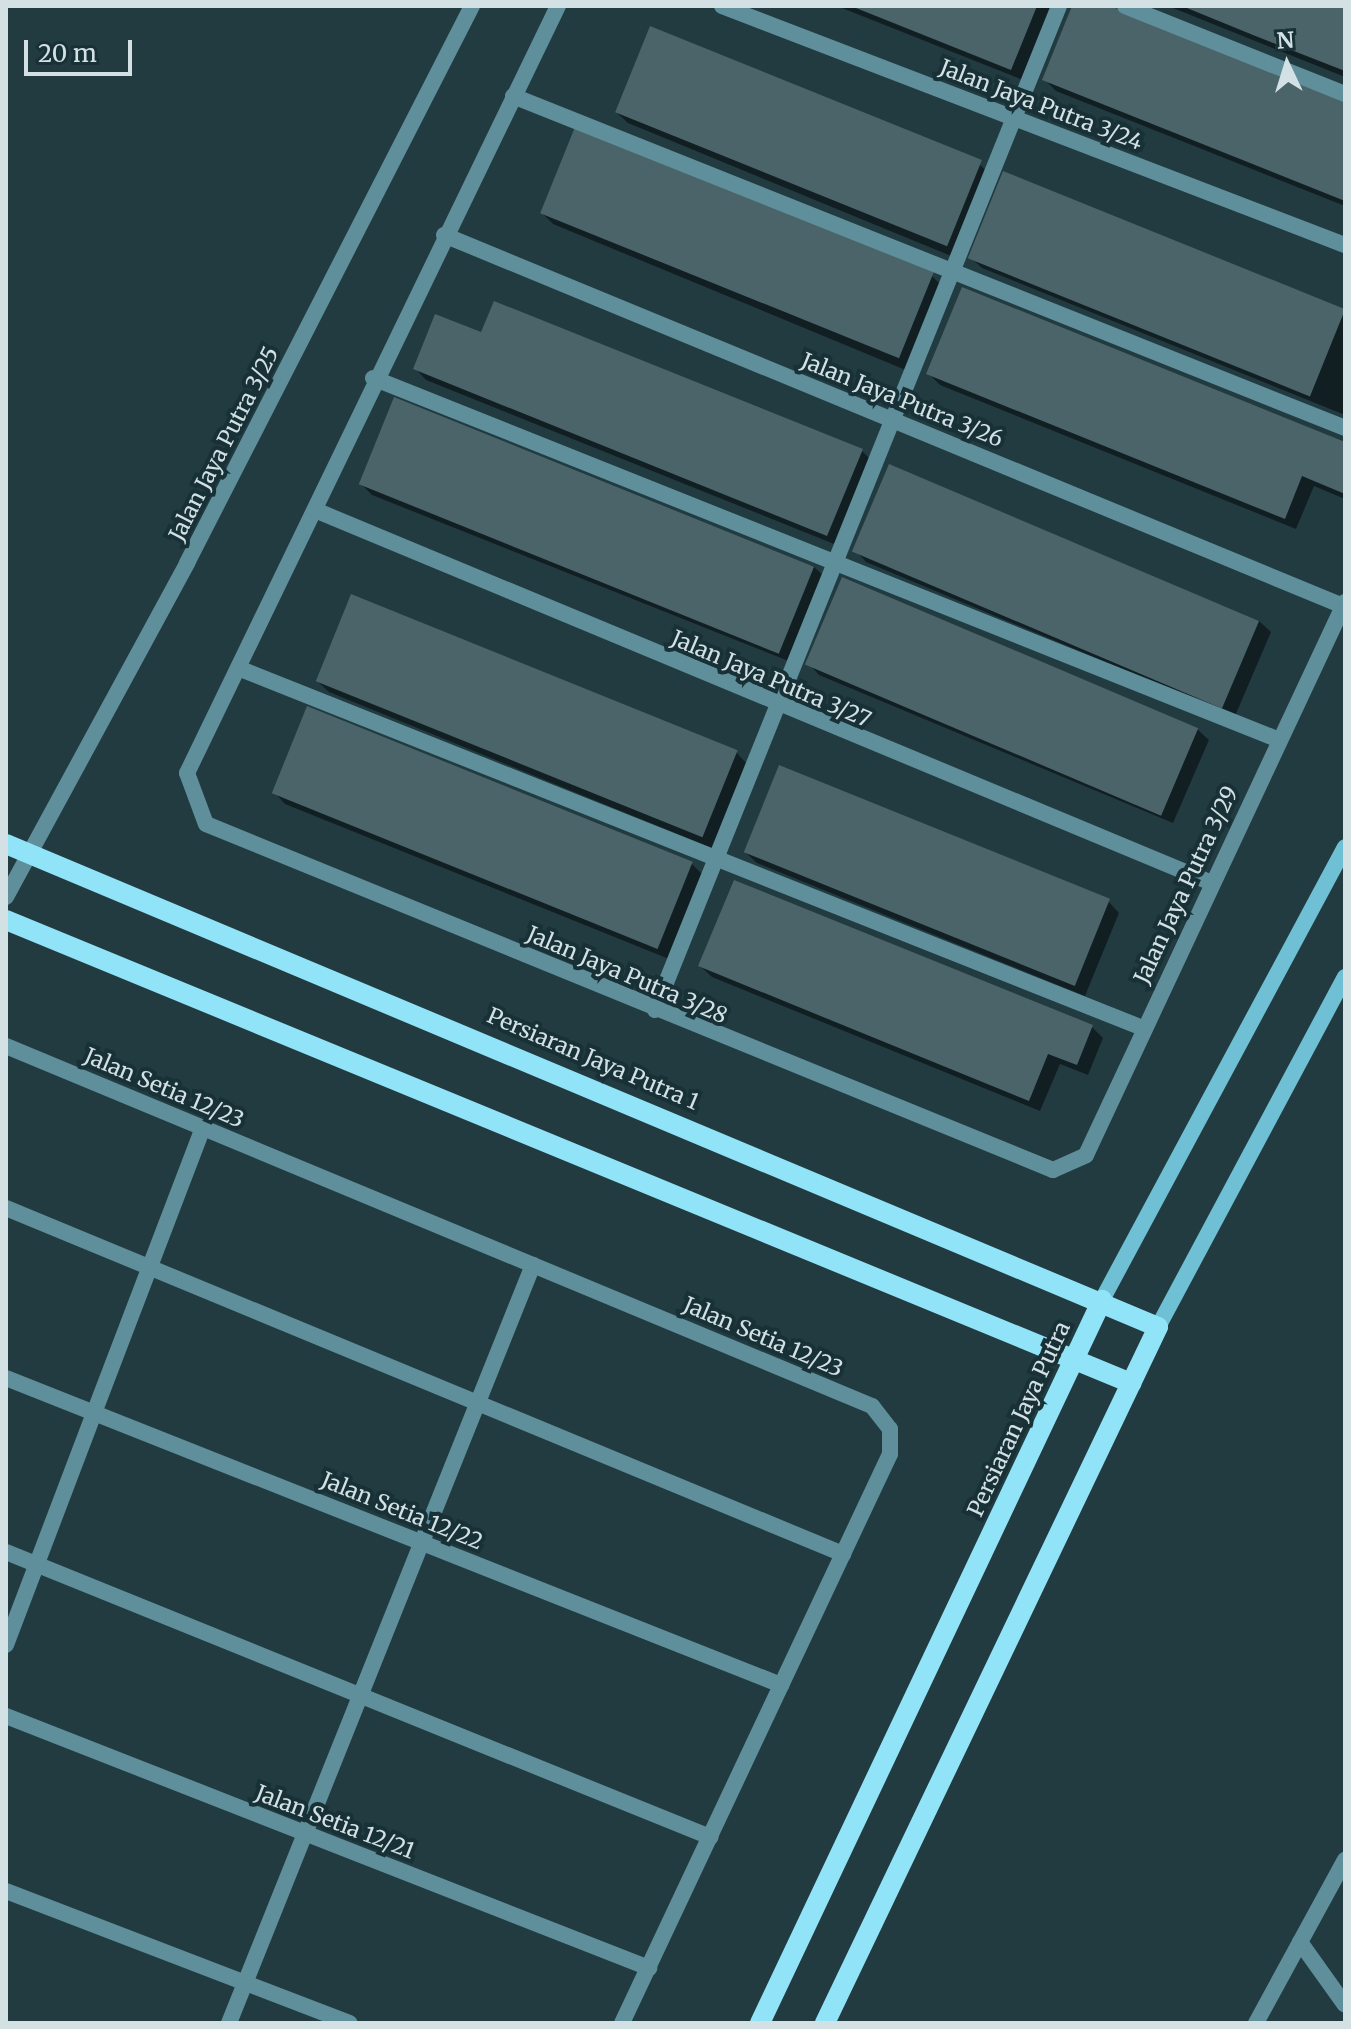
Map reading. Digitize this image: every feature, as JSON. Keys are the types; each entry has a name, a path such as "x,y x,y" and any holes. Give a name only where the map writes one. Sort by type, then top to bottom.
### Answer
{"main road":[{"name":"Persiaran Jaya Putra 1","path":"6,844 1102,1300 1158,1327"},
{"path":"6,920 1131,1383"},
{"name":"Persiaran Jaya Putra","path":"760,2023 1102,1300"},
{"path":"825,2023 1158,1327"}],"street":[{"name":"Jalan Jaya Putra 3/25","path":"6,897 26,852 187,563 472,6"},
{"path":"558,6 373,378 315,510 238,668 1145,1029"},
{"name":"Jalan Jaya Putra 3/24","path":"722,6 1345,245"},
{"path":"655,1010 1059,6"},
{"path":"1125,6 1345,94"},
{"path":"513,96 1345,428"},
{"name":"Jalan Jaya Putra 3/26","path":"444,235 1344,604"},
{"path":"373,378 1277,739"},
{"name":"Jalan Jaya Putra 3/27","path":"315,510 777,706 1212,883"},
{"name":"Jalan Jaya Putra 3/29","path":"1053,1170 1086,1155 1277,739 1344,604"},
{"name":"Jalan Jaya Putra 3/28","path":"238,668 187,773 194,806 206,824 1053,1170"},
{"name":"Persiaran Jaya Putra","path":"1102,1300 1345,847"},
{"path":"1158,1327 1345,977"},
{"name":"Jalan Setia 12/23","path":"6,1046 872,1406 890,1429 890,1454 622,2023"},
{"path":"6,1645 203,1128"},
{"path":"6,1208 479,1400 843,1554"},
{"path":"229,2023 533,1265"},
{"name":"Jalan Setia 12/22","path":"6,1378 781,1685"},
{"path":"6,1552 710,1837"},
{"name":"Jalan Setia 12/21","path":"6,1716 649,1968"},
{"path":"1256,2023 1345,1860"},
{"path":"6,1891 350,2023"},
{"path":"1300,1942 1345,2005"}],"building":[{"path":"851,6 1037,6 1011,70"},
{"path":"1072,6 1110,6 1345,100 1345,201 1042,80"},
{"path":"1182,6 1345,6 1345,71 1253,35"},
{"path":"650,26 982,160 947,246 615,112"},
{"path":"575,127 934,272 899,358 540,213"},
{"path":"1003,171 1345,309 1310,396 968,258"},
{"path":"962,287 1345,442 1345,494 1302,476 1285,519 926,374"},
{"path":"494,301 863,449 827,536 413,369 435,314 481,332"},
{"path":"394,397 814,567 779,654 359,484"},
{"path":"889,464 1259,621 1222,709 852,551"},
{"path":"842,577 1198,728 1161,816 805,664"},
{"path":"351,594 738,750 702,837 316,681"},
{"path":"307,706 693,862 657,949 272,793"},
{"path":"779,765 1110,899 1075,986 744,852"},
{"path":"734,880 1093,1025 1077,1065 1048,1054 1029,1101 698,966"}]}
